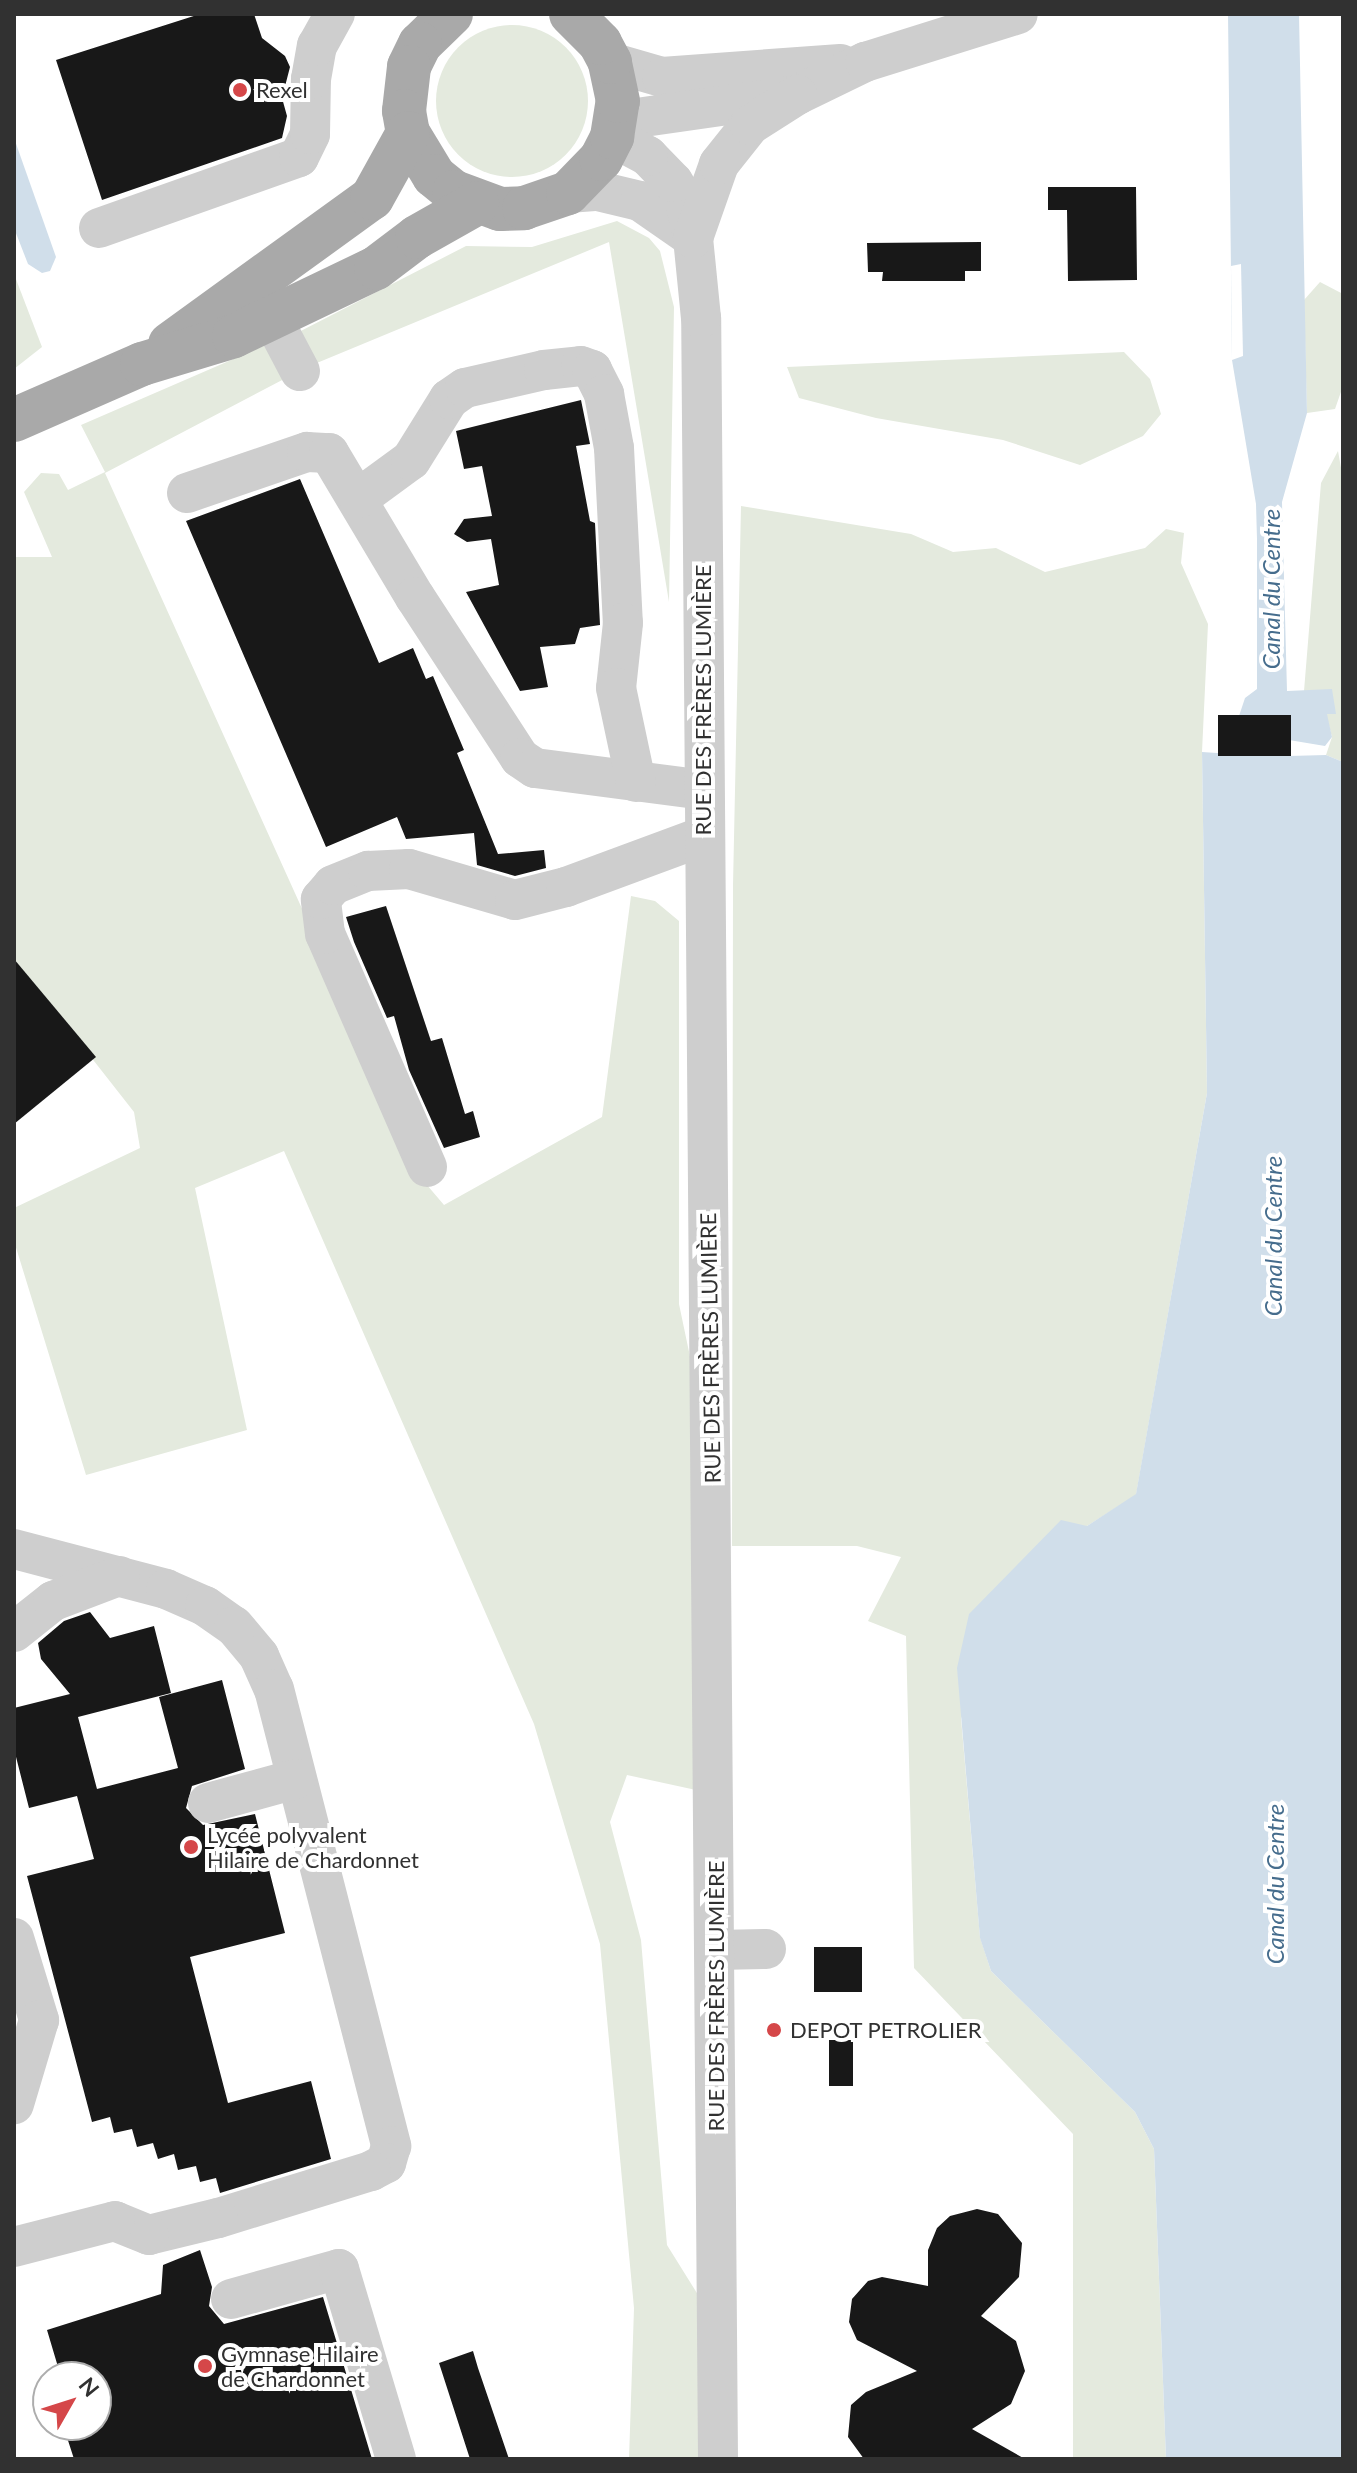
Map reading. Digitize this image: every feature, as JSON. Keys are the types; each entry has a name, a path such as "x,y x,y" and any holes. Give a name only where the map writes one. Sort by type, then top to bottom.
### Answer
{"main road":[{"path":"451,14 420,44 409,67 404,111 408,133 434,176 477,203 524,208 568,193 594,169 614,129 616,81 610,62 600,43 571,14"},
{"path":"142,364 372,198 408,133"},
{"path":"14,420 142,364 234,336 376,268 417,237 477,203"}],"street":[{"path":"99,228 299,157 310,134 311,79 317,46 335,14"},
{"path":"614,129 797,95 865,62 1018,14"},
{"path":"610,62 662,77 865,62"},
{"name":"RUE DES FRÈRES LUMIÈRE","path":"693,238 719,164 750,125 797,95"},
{"name":"RUE DES FRÈRES LUMIÈRE","path":"614,129 648,156 673,182 685,201 693,238 701,318 718,2459"},
{"path":"568,193 598,191 640,201 693,238"},
{"path":"272,318 300,371"},
{"path":"359,498 411,460 449,399 465,388 544,370 581,366 592,370 604,394 615,462 623,623 616,688 636,782"},
{"path":"187,493 318,449 336,461 415,597 520,758 535,768 704,790"},
{"path":"427,1167 325,934 321,899 333,885 368,871 409,869 515,900 566,887 704,836"},
{"path":"14,1549 119,1576 205,1606 242,1636 259,1656 274,1689 387,2118 391,2146 386,2163 343,2181 149,2235 115,2221 14,2247"},
{"path":"14,1632 53,1601 119,1576"},
{"path":"208,1803 296,1779"},
{"path":"14,1938 39,2020 14,2104"},
{"path":"716,1950 766,1949"},
{"path":"231,2299 339,2269 396,2459"}],"shaded area":[{"path":"512,25 541,31 566,47 582,72 588,101 582,130 566,155 541,171 512,177 483,171 458,155 442,130 436,101 442,72 458,47 483,31"},
{"path":"617,221 649,238 660,251 674,307 669,602 609,242 312,365 293,335 466,246 532,247"},
{"path":"14,274 42,347 14,369"},
{"path":"1320,282 1343,294 1343,386 1335,409 1307,413 1304,300"},
{"path":"268,344 286,378 105,473 427,1185 444,1205 602,1117 631,896 655,901 679,921 679,1304 693,1371 696,1790 627,1775 610,1822 641,1940 667,2245 700,2298 701,2459 629,2459 634,2308 600,1944 534,1724 284,1151 195,1188 247,1430 86,1475 14,1241 14,1208 140,1148 134,1112 14,959 14,557 52,557 24,492 41,473 59,474 68,490 105,472 81,425"},
{"path":"1124,352 1150,379 1161,414 1143,436 1080,465 1003,440 876,418 799,398 787,367"},
{"path":"1338,451 1343,479 1343,762 1326,755 1332,737 1326,714 1335,714 1304,691 1321,483"},
{"path":"741,506 911,534 953,552 996,548 1045,572 1145,548 1166,529 1184,533 1181,563 1208,624 1202,752 1207,1093 1136,1495 1087,1526 961,1718 980,1937 991,1971 1135,2112 1154,2149 1166,2459 1073,2459 1073,2134 914,1968 906,1636 868,1621 901,1557 857,1546 732,1546 733,885"}],"water":[{"name":"Canal du Centre","path":"1228,14 1299,14 1307,413 1282,502 1287,691 1332,689 1336,714 1327,714 1332,737 1325,746 1289,740 1289,756 1326,755 1343,762 1343,2459 1166,2459 1154,2149 1135,2112 991,1971 980,1938 957,1668 969,1614 1061,1520 1087,1526 1136,1494 1207,1093 1202,752 1262,756 1261,717 1239,716 1245,698 1257,689 1257,539 1256,504 1232,360"},
{"path":"14,138 56,257 50,271 42,273 28,264 14,228"}],"pier":[{"path":"1241,264 1243,356 1232,360 1231,266"}],"building":[{"path":"200,14 254,14 262,38 285,56 290,67 282,98 287,116 282,138 102,200 56,60"},
{"path":"1048,187 1136,187 1137,280 1068,281 1067,210 1048,210"},
{"path":"981,242 981,271 965,271 965,281 882,281 883,272 868,272 867,243"},
{"path":"581,400 590,444 576,446 590,521 595,523 600,625 580,628 575,644 540,647 548,687 520,691 466,592 499,585 491,539 467,542 454,534 464,519 492,516 482,466 464,469 456,431"},
{"path":"300,479 379,663 413,648 426,679 433,676 464,750 457,753 498,854 544,850 546,868 515,876 477,865 474,833 406,839 397,817 326,847 186,521"},
{"path":"1218,715 1291,715 1291,756 1218,756"},
{"path":"386,906 431,1041 442,1038 465,1114 473,1111 480,1137 444,1148 409,1070 394,1016 387,1018 354,942 346,917"},
{"path":"14,959 96,1057 14,1124"},
{"path":"90,1612 110,1638 154,1626 171,1693 78,1717 97,1789 178,1768 159,1697 222,1680 245,1769 192,1786 186,1808 203,1825 255,1814 285,1933 190,1957 228,2103 311,2081 331,2159 220,2193 216,2178 200,2182 196,2166 178,2170 174,2154 158,2159 153,2143 137,2147 132,2129 114,2133 110,2117 92,2122 27,1876 94,1859 77,1796 29,1808 14,1749 14,1708 70,1694 41,1659 38,1643 64,1621"},
{"path":"814,1947 862,1947 862,1992 814,1992"},
{"path":"829,2040 853,2040 853,2086 829,2086"},
{"path":"977,2209 998,2214 1022,2243 1019,2277 981,2316 1016,2341 1025,2371 1011,2404 972,2429 1025,2459 864,2459 848,2437 851,2405 866,2392 917,2371 857,2340 849,2322 852,2299 868,2281 882,2277 928,2286 928,2250 937,2228 950,2216"},
{"name":"Gymnase Hilaire de Chardonnet","path":"200,2250 212,2287 209,2306 224,2324 323,2297 372,2459 74,2459 68,2441 112,2441 112,2361 56,2361 47,2330 161,2294 163,2265"},
{"path":"473,2351 509,2459 470,2459 439,2363"}],"place":[{"name":"Rexel","path":"240,90"},
{"name":"Lycée polyvalent Hilaire de Chardonnet","path":"191,1847"},
{"name":"DEPOT PETROLIER","path":"774,2030"},
{"name":"Gymnase Hilaire de Chardonnet","path":"205,2366"}]}
